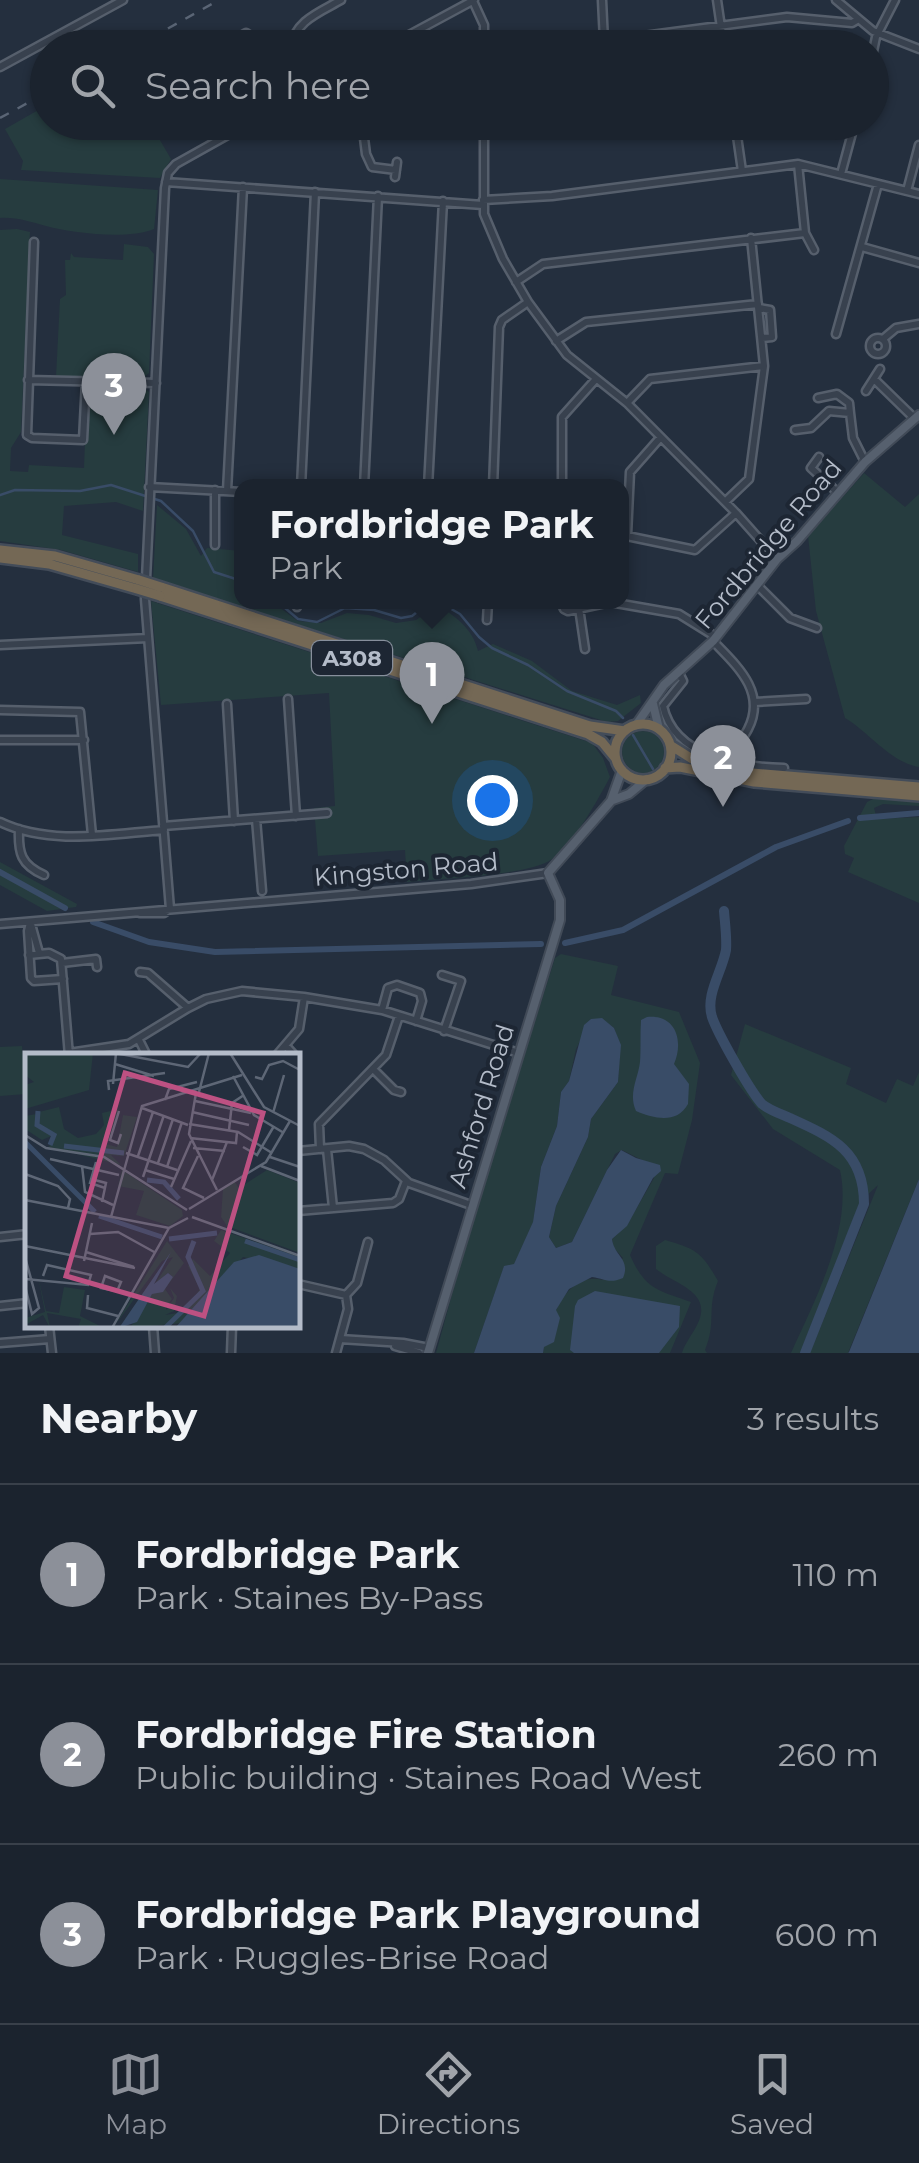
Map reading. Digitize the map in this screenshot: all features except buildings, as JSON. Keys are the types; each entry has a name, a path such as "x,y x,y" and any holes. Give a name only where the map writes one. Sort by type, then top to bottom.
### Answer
{"highway":[{"name":"A308","path":"0,550 55,556 588,734 602,742 616,759"},
{"name":"A308","path":"0,558 49,564 138,584"},
{"name":"A308","path":"161,592 590,726 625,731"},
{"path":"919,787 741,772 697,762 670,746 659,730 636,725 618,740 616,759 622,770 636,779 648,780 666,768 680,767 754,782 919,796"},
{"path":"666,768 670,746"}],"main road":[{"name":"Fordbridge Road","path":"636,725 664,685 715,639 777,559 837,492 917,417"},
{"path":"653,704 659,730"},
{"path":"548,874 611,801 622,770"},
{"path":"611,801 648,780"},
{"name":"Ashford Road","path":"429,1351 562,910 548,874"}],"street":[{"path":"68,30 123,0"},
{"path":"297,30 341,0"},
{"path":"418,30 474,0 484,30"},
{"path":"602,0 603,30"},
{"path":"716,0 721,30"},
{"path":"836,0 872,30"},
{"path":"880,30 896,0"},
{"path":"684,30 787,17 857,20"},
{"path":"889,38 919,49"},
{"path":"0,67 30,51"},
{"path":"170,909 145,600 166,182 168,172 176,164 219,140"},
{"path":"364,140 372,166 396,170"},
{"path":"484,140 483,203 495,242 528,302 556,341 626,403 777,559"},
{"path":"738,140 742,171"},
{"path":"841,174 850,140"},
{"path":"907,191 919,145"},
{"path":"166,182 483,203 798,164 919,194"},
{"path":"798,164 805,233 814,250"},
{"path":"827,326 836,331 878,184"},
{"path":"227,491 243,187"},
{"path":"302,479 314,192"},
{"path":"364,479 378,196"},
{"path":"428,479 442,201"},
{"path":"516,282 543,264 805,233"},
{"path":"725,502 748,479 764,366 751,238"},
{"path":"34,242 28,435 83,440 86,381"},
{"path":"862,247 919,263"},
{"path":"493,479 499,327 502,320 528,302"},
{"path":"556,341 586,322 759,306"},
{"path":"882,339 896,328 919,324"},
{"path":"626,403 650,379 764,366"},
{"path":"866,391 880,369"},
{"path":"562,479 562,417 596,379"},
{"path":"874,379 917,417"},
{"path":"28,380 156,383"},
{"path":"818,398 837,394 849,403 853,438 865,462"},
{"path":"796,430 810,428 828,410 850,413"},
{"path":"629,482 630,472 660,438"},
{"path":"819,457 809,470 837,492"},
{"path":"215,544 216,490"},
{"path":"149,494 234,491"},
{"path":"629,536 696,550 736,513"},
{"path":"758,586 790,618 814,626"},
{"path":"629,605 689,617 740,668 755,702 747,731 728,762"},
{"path":"487,620 488,609"},
{"path":"579,609 584,650"},
{"path":"0,645 148,638"},
{"path":"678,672 683,681 666,700 664,713 681,736 703,752 728,762 784,768"},
{"path":"288,698 296,816"},
{"path":"755,702 806,699"},
{"path":"227,704 234,821"},
{"path":"0,710 76,710 82,715 92,835"},
{"path":"0,740 84,740"},
{"path":"0,822 53,836 92,835 327,813"},
{"path":"256,819 262,891"},
{"path":"20,830 20,858 30,870 44,876"},
{"name":"Kingston Road","path":"0,924 472,884 548,874"},
{"path":"30,922 39,953"},
{"path":"30,922 29,974 34,980 62,979"},
{"path":"29,955 58,955 62,962 69,1053"},
{"path":"62,962 96,960 97,967"},
{"path":"140,972 148,973 188,1008"},
{"path":"442,975 465,982 444,1030"},
{"path":"382,1010 388,988 397,984 417,990 422,998 416,1021"},
{"path":"94,1053 139,1040 206,1000 242,991 304,996 382,1010 519,1054"},
{"path":"279,1053 299,1029 304,996"},
{"path":"333,1208 319,1124 386,1054 400,1016"},
{"path":"139,1040 146,1053"},
{"path":"286,1046 292,1053"},
{"path":"374,1070 401,1092"},
{"path":"300,1151 349,1146 364,1150 384,1160 406,1182 472,1205"},
{"path":"300,1211 393,1203 406,1182"},
{"path":"0,1237 25,1234"},
{"path":"300,1284 346,1295 353,1292 365,1246"},
{"path":"336,1353 348,1309 346,1295"},
{"path":"0,1306 25,1303"},
{"path":"49,1328 52,1353"},
{"path":"153,1328 155,1353"},
{"path":"230,1353 232,1328"},
{"path":"0,1343 50,1339"},
{"path":"340,1339 429,1351"},
{"path":"389,1344 419,1353"}],"green space":[{"path":"30,115 30,140 160,140 171,159 160,178 21,170 23,161 5,129"},
{"path":"0,179 158,190 154,229 100,234 0,218"},
{"path":"0,230 30,232 21,432 11,448 10,471 28,472 29,465 84,468 87,386 143,387 149,392 143,511 116,502 64,506 62,535 138,554 138,572 61,550 0,541"},
{"path":"124,244 148,247 154,254 149,373 142,379 56,377 60,299 66,295 65,260 70,260 71,253 74,257 123,260"},
{"path":"864,473 905,507 919,494 919,767 889,753 845,718 816,611 808,536"},
{"path":"157,505 186,529 201,556 207,548 234,550 234,605 153,579"},
{"path":"151,601 592,743 610,777 569,842 541,865 407,882 405,850 318,856 314,808 335,806 329,693 161,705"},
{"path":"248,609 282,609 298,621 321,623 347,613 396,623 416,620 432,609 443,609 468,630 478,651 493,644 532,661 572,691 617,705 640,695 641,703 618,721 607,722"},
{"path":"643,731 658,737 664,752 658,767 643,773 628,767 622,752 628,737"},
{"path":"879,796 919,800 919,806 883,804 874,808 877,819 919,817 919,903 848,872 854,858 845,854 844,846 867,802"},
{"path":"0,862 77,904 76,907 47,911 0,885"},
{"path":"561,954 618,966 611,995 679,1012 700,1063 692,1120 678,1174 665,1173 630,1255 653,1287 691,1302 670,1353 543,1353 554,1314 569,1291 590,1279 603,1280 623,1258 613,1247 612,1239 627,1225 654,1178 644,1161 622,1150 615,1154 572,1242 556,1248 549,1237 556,1206 588,1137 591,1119 618,1082 620,1045 614,1028 602,1019 591,1019 576,1049 569,1081 561,1092 557,1126 541,1167 533,1223 514,1265 504,1267 474,1353 436,1353 471,1225 555,958"},
{"path":"745,1024 851,1068 846,1084 886,1103 897,1079 913,1086 919,1072 919,1179 848,1353 810,1353 878,1185 860,1202 800,1353 791,1353 837,1239 843,1192 840,1170 773,1129 731,1075"},
{"path":"22,1046 25,1094 0,1096 0,1047"},
{"path":"665,1240 698,1253 718,1281 707,1353 682,1353 697,1325 701,1305 690,1291 656,1269 656,1246"}],"water":[{"path":"647,1017 671,1024 678,1047 674,1064 689,1084 688,1104 672,1117 643,1114 636,1111 634,1104 641,1020"},
{"path":"602,1018 614,1028 621,1045 618,1082 591,1119 588,1137 556,1206 549,1237 556,1248 572,1242 621,1150 660,1165 661,1171 653,1178 627,1226 612,1239 624,1262 623,1278 611,1281 592,1277 569,1289 556,1310 560,1318 554,1342 544,1347 543,1353 474,1353 504,1266 514,1264 533,1222 541,1167 557,1126 561,1092 569,1081 584,1025 591,1019"},
{"path":"919,1179 919,1353 848,1353 849,1352"},
{"path":"595,1291 680,1306 679,1327 659,1353 574,1353 570,1350 575,1306"}],"waterway":[{"path":"0,495 15,490 80,491 111,485 161,501 193,531 214,572 234,578"},
{"path":"286,609 298,619 317,622 343,609"},
{"path":"360,609 401,618 421,609"},
{"path":"451,609 492,648 623,718"},
{"path":"633,735 653,769"},
{"path":"860,818 919,813"},
{"path":"565,943 623,930 776,847 848,821"},
{"path":"0,872 65,908"},
{"path":"724,911 726,950 710,1009 721,1036 762,1104 843,1148 863,1186 864,1204 805,1353"},
{"path":"93,922 149,942 215,952 541,944"}],"railway":[{"path":"165,30 219,0"},
{"path":"0,118 30,102"}],"place":[{"name":"Fordbridge Park Playground","path":"114,435"},
{"name":"Fordbridge Park","path":"432,724"},
{"name":"Fordbridge Fire Station","path":"723,807"}]}
